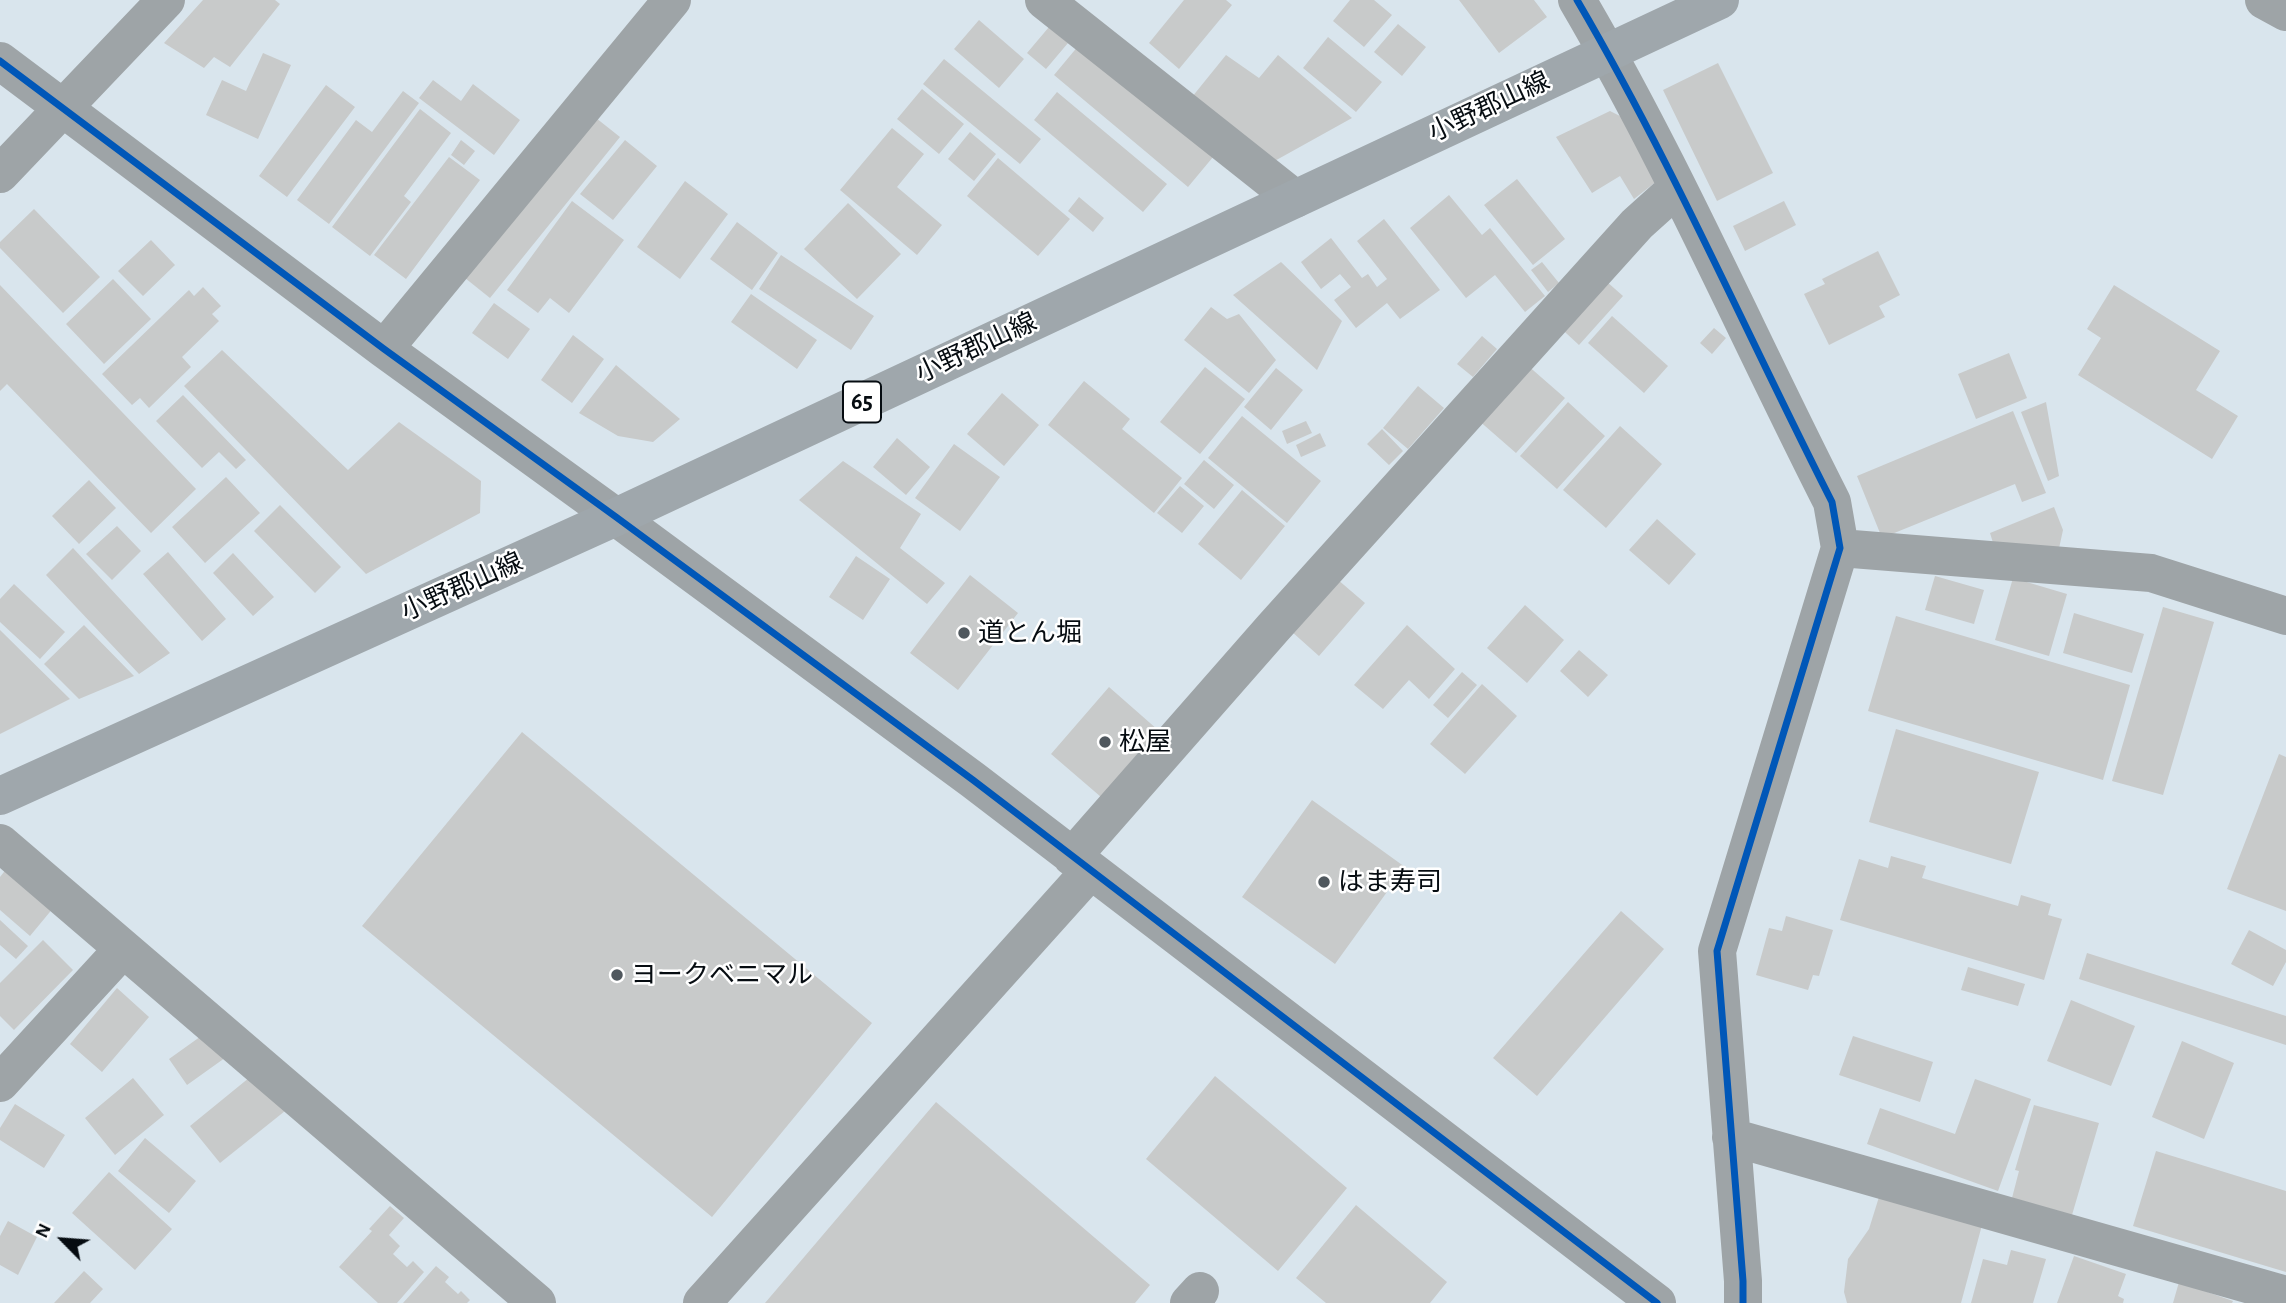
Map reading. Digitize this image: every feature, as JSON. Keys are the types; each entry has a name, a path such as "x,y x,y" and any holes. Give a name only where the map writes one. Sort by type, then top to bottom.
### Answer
{"main road":[{"name":"小野郡山線","path":"0,796 616,517 1720,0"}],"street":[{"path":"0,174 166,0"},
{"path":"384,349 672,0"},
{"path":"1044,0 1295,199"},
{"path":"1577,0 1607,51 1677,188 1832,502 1840,548 1717,951 1743,1303"},
{"path":"1607,51 1609,0"},
{"path":"2264,0 2286,12"},
{"path":"0,61 384,349 973,780 1657,1303"},
{"path":"702,1303 1081,864 1273,628 1628,234 1677,188"},
{"path":"1840,548 2151,573 2286,616"},
{"path":"0,843 537,1303"},
{"path":"0,1083 123,950"},
{"path":"1731,1136 2286,1295"}],"building":[{"path":"203,0 275,0 280,4 230,67 214,57 204,68 164,43"},
{"path":"1184,0 1226,0 1232,5 1179,69 1149,43"},
{"path":"1350,0 1374,0 1392,15 1364,47 1333,21"},
{"path":"1459,0 1534,0 1547,17 1499,53"},
{"path":"979,20 1024,59 999,88 954,49"},
{"path":"1398,24 1426,47 1402,76 1374,52"},
{"path":"1049,27 1068,43 1046,69 1027,53"},
{"path":"1328,37 1382,82 1356,112 1303,68"},
{"path":"1079,45 1213,157 1188,187 1054,75"},
{"path":"263,53 291,65 258,139 206,115 222,80 246,91"},
{"path":"1226,55 1259,78 1278,55 1352,118 1271,163 1192,97"},
{"path":"944,59 1041,139 1020,164 923,84"},
{"path":"1718,63 1773,173 1717,201 1663,90"},
{"path":"433,80 461,101 473,84 520,120 494,155 419,98"},
{"path":"326,85 355,107 287,197 259,176"},
{"path":"922,89 964,124 939,154 897,119"},
{"path":"403,91 419,103 329,224 297,200 356,120 372,132"},
{"path":"1057,92 1167,184 1143,212 1034,120"},
{"path":"420,109 451,133 404,196 411,202 370,256 332,227"},
{"path":"1610,111 1624,118 1657,181 1634,199 1620,176 1592,193 1556,137"},
{"path":"596,118 620,137 490,298 465,278"},
{"path":"892,128 924,154 897,187 942,225 917,255 840,190"},
{"path":"970,132 996,154 974,181 948,159"},
{"path":"461,140 475,151 464,165 451,155"},
{"path":"625,140 657,166 613,220 580,194"},
{"path":"449,157 480,180 406,279 374,255"},
{"path":"998,158 1070,219 1038,256 967,196"},
{"path":"1517,179 1565,239 1533,265 1484,205"},
{"path":"685,181 728,214 680,279 637,247"},
{"path":"1449,195 1482,235 1490,228 1545,296 1525,312 1495,275 1466,298 1410,228"},
{"path":"1079,197 1104,218 1093,232 1068,211"},
{"path":"572,201 624,240 569,313 550,298 538,313 507,290"},
{"path":"1784,201 1796,225 1745,251 1733,226"},
{"path":"848,203 901,254 857,299 804,249"},
{"path":"34,209 100,277 63,313 0,248 0,242"},
{"path":"1384,219 1440,290 1400,319 1387,303 1356,328 1334,300 1351,287 1340,274 1321,289 1301,262 1331,238 1362,278 1368,274 1377,287 1387,279 1357,241"},
{"path":"737,222 778,253 752,290 710,259"},
{"path":"151,240 175,265 143,296 118,271"},
{"path":"1878,251 1900,295 1879,306 1885,317 1829,345 1804,294 1825,284 1822,279"},
{"path":"781,255 874,316 851,350 759,289"},
{"path":"1281,262 1342,321 1317,370 1233,295"},
{"path":"1542,262 1559,283 1548,292 1531,270"},
{"path":"1598,274 1623,296 1579,345 1554,322"},
{"path":"113,279 151,319 104,364 66,324"},
{"path":"0,285 196,489 151,533 7,384 0,391"},
{"path":"2114,285 2220,351 2196,390 2238,416 2212,459 2078,375 2101,338 2087,329"},
{"path":"203,287 221,306 212,314 219,321 182,357 191,367 149,408 140,398 132,405 102,374 189,290 194,296"},
{"path":"751,294 817,340 797,369 731,322"},
{"path":"494,303 530,329 508,359 472,333"},
{"path":"1211,307 1227,319 1239,314 1276,360 1249,393 1184,340"},
{"path":"1612,316 1668,366 1644,393 1588,343"},
{"path":"1714,328 1726,338 1712,354 1700,343"},
{"path":"573,335 604,359 572,403 541,380"},
{"path":"1482,336 1497,349 1473,377 1457,364"},
{"path":"222,350 348,470 399,422 481,481 480,513 366,574 184,386"},
{"path":"2009,353 2027,398 1976,419 1958,374"},
{"path":"1526,364 1565,398 1516,453 1477,419"},
{"path":"616,365 680,419 653,442 618,436 579,413"},
{"path":"1205,367 1245,399 1200,454 1160,422"},
{"path":"1276,368 1303,390 1271,430 1244,407"},
{"path":"1084,381 1130,419 1122,429 1182,478 1154,513 1048,425"},
{"path":"1418,386 1444,408 1408,449 1383,428"},
{"path":"1002,393 1039,425 1004,466 967,434"},
{"path":"183,395 246,460 236,469 219,452 202,468 156,421"},
{"path":"1568,402 1605,436 1557,489 1520,456"},
{"path":"2046,402 2059,476 2048,481 2021,412"},
{"path":"2013,411 2046,493 2022,502 2015,484 1882,538 1857,476"},
{"path":"1242,416 1321,481 1287,523 1208,458"},
{"path":"1306,421 1312,433 1287,444 1282,431"},
{"path":"1620,426 1662,464 1606,528 1563,490"},
{"path":"1382,429 1403,451 1389,465 1367,444"},
{"path":"1320,433 1326,446 1301,457 1296,445"},
{"path":"897,438 930,467 906,495 873,467"},
{"path":"954,444 1000,477 960,531 915,498"},
{"path":"1204,460 1234,485 1214,509 1184,484"},
{"path":"843,461 921,514 900,548 945,583 927,604 799,500"},
{"path":"226,477 260,513 205,563 172,527"},
{"path":"89,480 116,508 79,544 52,516"},
{"path":"1180,486 1204,506 1182,533 1157,513"},
{"path":"1242,490 1285,526 1241,580 1198,544"},
{"path":"280,505 341,567 315,593 254,531"},
{"path":"2054,507 2063,530 2058,553 1994,546 1990,533"},
{"path":"1657,519 1696,554 1669,585 1629,550"},
{"path":"117,526 141,551 112,580 86,554"},
{"path":"73,548 170,653 139,674 46,575"},
{"path":"168,552 226,619 202,641 143,574"},
{"path":"233,553 274,597 253,616 213,573"},
{"path":"856,556 890,579 863,620 829,597"},
{"name":"道とん堀","path":"970,575 1018,613 958,690 910,653"},
{"path":"1935,576 1984,590 1974,624 1925,610"},
{"path":"2013,578 2067,594 2049,656 1995,640"},
{"path":"1337,579 1365,603 1319,656 1291,631"},
{"path":"14,584 65,632 40,659 0,622 0,599"},
{"path":"1525,605 1564,640 1527,683 1487,648"},
{"path":"2163,607 2214,622 2163,795 2112,781"},
{"path":"2074,613 2144,634 2132,673 2063,653"},
{"path":"1896,616 2130,685 2103,780 1868,711"},
{"path":"84,625 134,676 79,699 44,664"},
{"path":"1407,625 1455,669 1429,699 1409,680 1383,709 1354,685"},
{"path":"0,630 70,699 0,734"},
{"path":"1579,650 1608,675 1588,697 1560,671"},
{"path":"1462,672 1477,685 1448,718 1433,705"},
{"path":"1482,684 1517,716 1465,774 1430,744"},
{"name":"松屋","path":"1109,687 1158,730 1101,797 1051,754"},
{"path":"1896,729 2039,772 2011,864 1869,822"},
{"name":"ヨークベニマル","path":"522,732 872,1023 712,1217 362,926"},
{"path":"2279,754 2286,757 2286,911 2227,889"},
{"name":"はま寿司","path":"1312,800 1405,867 1335,964 1242,897"},
{"path":"1891,856 1926,866 1922,878 2018,906 2021,895 2051,904 2048,915 2062,919 2044,980 1840,920 1859,859 1888,868"},
{"path":"7,868 54,907 30,936 0,910 0,877"},
{"path":"1621,911 1664,949 1537,1096 1493,1058"},
{"path":"1786,916 1833,930 1819,976 1813,975 1808,990 1756,975 1769,928 1782,931"},
{"path":"0,920 28,946 16,959 0,945"},
{"path":"2249,930 2286,950 2286,962 2273,986 2231,964"},
{"path":"43,940 73,970 14,1030 0,1016 0,983"},
{"path":"2087,953 2286,1016 2286,1045 2079,979"},
{"path":"1968,967 2025,984 2018,1006 1961,990"},
{"path":"117,988 149,1017 102,1072 70,1044"},
{"path":"2071,1000 2135,1026 2111,1086 2047,1061"},
{"path":"211,1029 229,1055 187,1085 169,1059"},
{"path":"1853,1036 1933,1062 1920,1102 1839,1075"},
{"path":"2182,1041 2234,1063 2204,1139 2152,1117"},
{"path":"255,1073 285,1111 220,1163 190,1126"},
{"path":"1215,1076 1347,1188 1278,1271 1146,1159"},
{"path":"133,1078 164,1115 115,1155 85,1118"},
{"path":"1975,1079 2031,1099 1998,1191 1867,1144 1880,1108 1955,1134"},
{"path":"936,1102 1150,1285 1135,1303 765,1303"},
{"path":"15,1104 65,1135 44,1168 0,1140 0,1128"},
{"path":"2034,1105 2099,1123 2072,1215 2012,1198 2019,1171 2015,1170"},
{"path":"145,1138 196,1181 169,1213 118,1171"},
{"path":"2156,1151 2286,1191 2286,1272 2133,1226"},
{"path":"109,1172 172,1229 135,1270 72,1213"},
{"path":"1879,1197 1982,1225 1961,1303 1847,1303 1844,1292 1848,1259 1869,1229"},
{"path":"1356,1205 1447,1282 1430,1303 1326,1303 1296,1278"},
{"path":"390,1206 404,1218 389,1235 400,1246 393,1254 407,1267 413,1261 424,1272 397,1303 378,1303 339,1267 372,1231 369,1229"},
{"path":"8,1221 37,1237 18,1275 0,1265 0,1236"},
{"path":"2011,1250 2046,1259 2033,1303 1971,1303 1983,1259 2007,1265"},
{"path":"2074,1256 2126,1274 2118,1296 2124,1299 2123,1303 2057,1303"},
{"path":"436,1266 449,1277 445,1282 458,1294 461,1291 470,1300 467,1303 403,1303"},
{"path":"84,1271 103,1289 90,1303 54,1303"},
{"path":"2179,1282 2233,1301 2173,1303"}],"cycle path":[{"path":"1577,0 1645,123 1832,502 1840,548 1717,951 1743,1303"},
{"path":"0,61 384,349 973,780 1657,1303"}],"place":[{"name":"道とん堀","path":"964,633"},
{"name":"松屋","path":"1105,742"},
{"name":"はま寿司","path":"1324,882"},
{"name":"ヨークベニマル","path":"617,975"}]}
